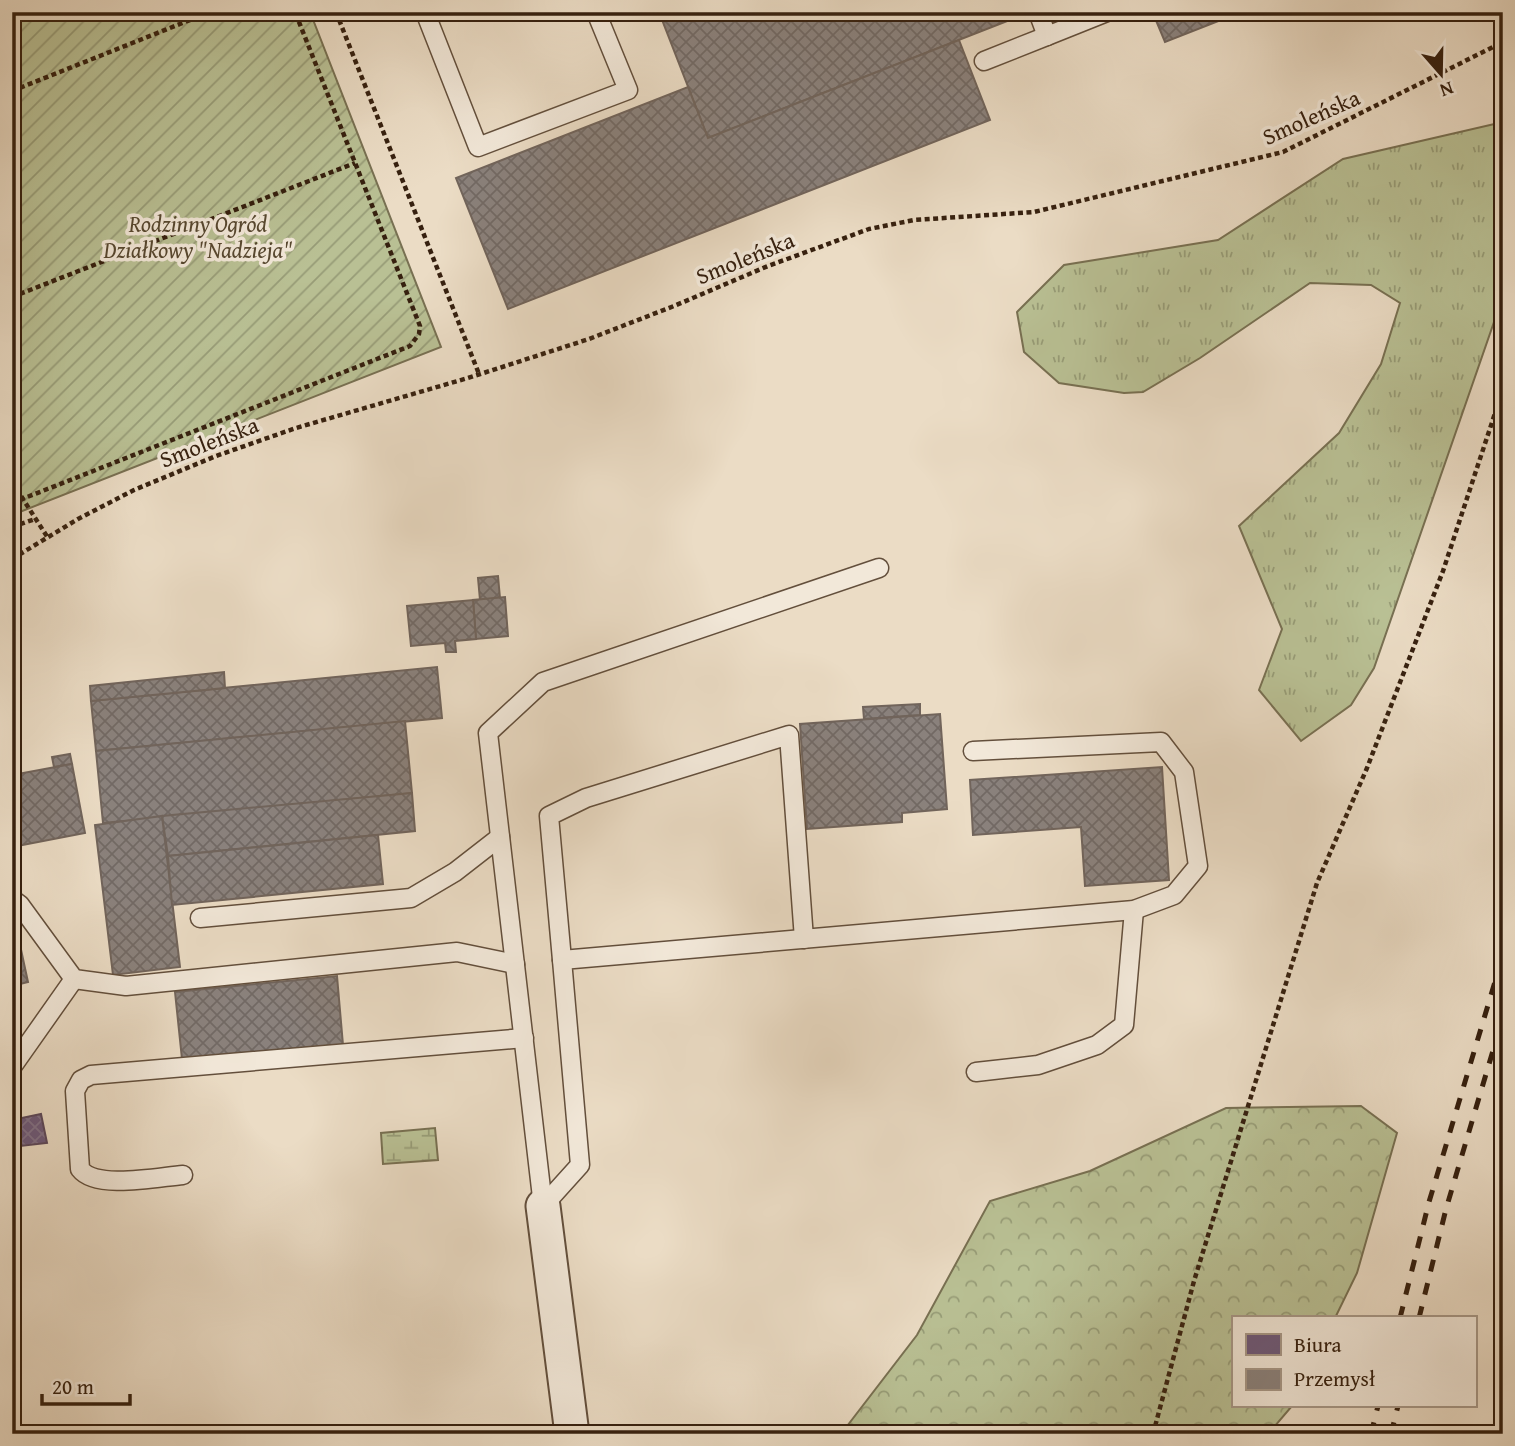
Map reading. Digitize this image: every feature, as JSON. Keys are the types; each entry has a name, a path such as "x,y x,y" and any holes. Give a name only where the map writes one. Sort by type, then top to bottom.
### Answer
{"street":[{"path":"543,1206 572,1434"}],"lane":[{"path":"425,12 478,147 628,90 596,12"},
{"path":"1038,12 1047,36"},
{"path":"984,61 1107,12"},
{"path":"543,1206 488,733 543,682 879,568"},
{"path":"543,1206 580,1165 550,816 586,798 789,735 804,939"},
{"path":"562,960 1135,910 1174,895 1198,866 1184,772 1161,742 973,751"},
{"path":"200,918 411,898 455,872 500,837"},
{"path":"12,899 20,905 74,979 126,986 457,952 515,964"},
{"path":"976,1072 1038,1066 1097,1045 1124,1025 1135,910"},
{"path":"12,1066 74,979"},
{"path":"183,1175 108,1181 85,1175 80,1169 75,1091 81,1080 91,1075 524,1038"}],"path":[{"path":"12,91 211,12"},
{"path":"12,503 410,346 419,334 420,326 295,12"},
{"path":"336,12 479,374"},
{"name":"Smoleńska","path":"12,559 78,519 134,491 216,456 296,428 601,335 768,266 869,229 914,220 1034,212 1283,152 1358,117 1503,42"},
{"path":"12,297 355,163"},
{"path":"1153,1434 1198,1268 1317,883 1367,768 1443,571 1503,390"},
{"path":"12,482 48,538"},
{"path":"12,527 35,519"}],"green space":[{"name":"Rodzinny Ogród Działkowy \"Nadzieja\"","path":"12,12 310,12 441,347 12,515"},
{"path":"1503,122 1503,296 1374,668 1351,705 1301,741 1259,690 1282,629 1239,526 1339,433 1381,364 1400,303 1371,285 1310,283 1200,358 1143,392 1124,393 1059,383 1024,352 1017,312 1064,265 1218,240 1343,159"},
{"path":"1361,1106 1397,1133 1357,1273 1336,1316 1232,1316 1232,1408 1290,1408 1268,1434 841,1434 917,1335 990,1201 1090,1171 1226,1108"},
{"path":"435,1128 438,1160 383,1164 381,1133"}],"building: Biura":[{"path":"41,1114 47,1143 12,1147 12,1120"}],"building: Przemysł":[{"path":"659,12 1006,12 1010,20 708,138"},
{"path":"1169,12 1233,12 1234,15 1165,42 1155,18"},
{"path":"959,40 990,120 508,309 456,178 688,87 708,138"},
{"path":"498,576 500,598 480,600 478,578"},
{"path":"505,597 508,636 476,639 473,600"},
{"path":"473,600 476,639 455,641 456,652 446,652 445,643 411,646 407,606"},
{"path":"437,667 442,718 96,751 91,701"},
{"path":"224,672 225,688 91,701 90,686"},
{"path":"920,704 920,715 864,719 863,707"},
{"path":"940,714 947,809 902,813 902,822 807,829 800,724"},
{"path":"405,721 412,793 103,823 96,751"},
{"path":"70,754 72,764 54,767 52,757"},
{"path":"72,764 85,833 12,847 12,775"},
{"path":"1162,767 1169,880 1085,886 1081,827 973,835 970,780"},
{"path":"412,793 415,831 168,856 162,816"},
{"path":"162,816 180,967 113,975 95,825"},
{"path":"378,835 383,884 172,905 168,856"},
{"path":"20,945 28,982 12,986 12,947"},
{"path":"337,976 343,1045 182,1059 175,992"}],"railway":[{"path":"1400,1316 1429,1202 1503,955"},
{"path":"1419,1316 1446,1209 1503,1017"},
{"path":"1371,1434 1378,1408"},
{"path":"1391,1434 1398,1408"}]}
